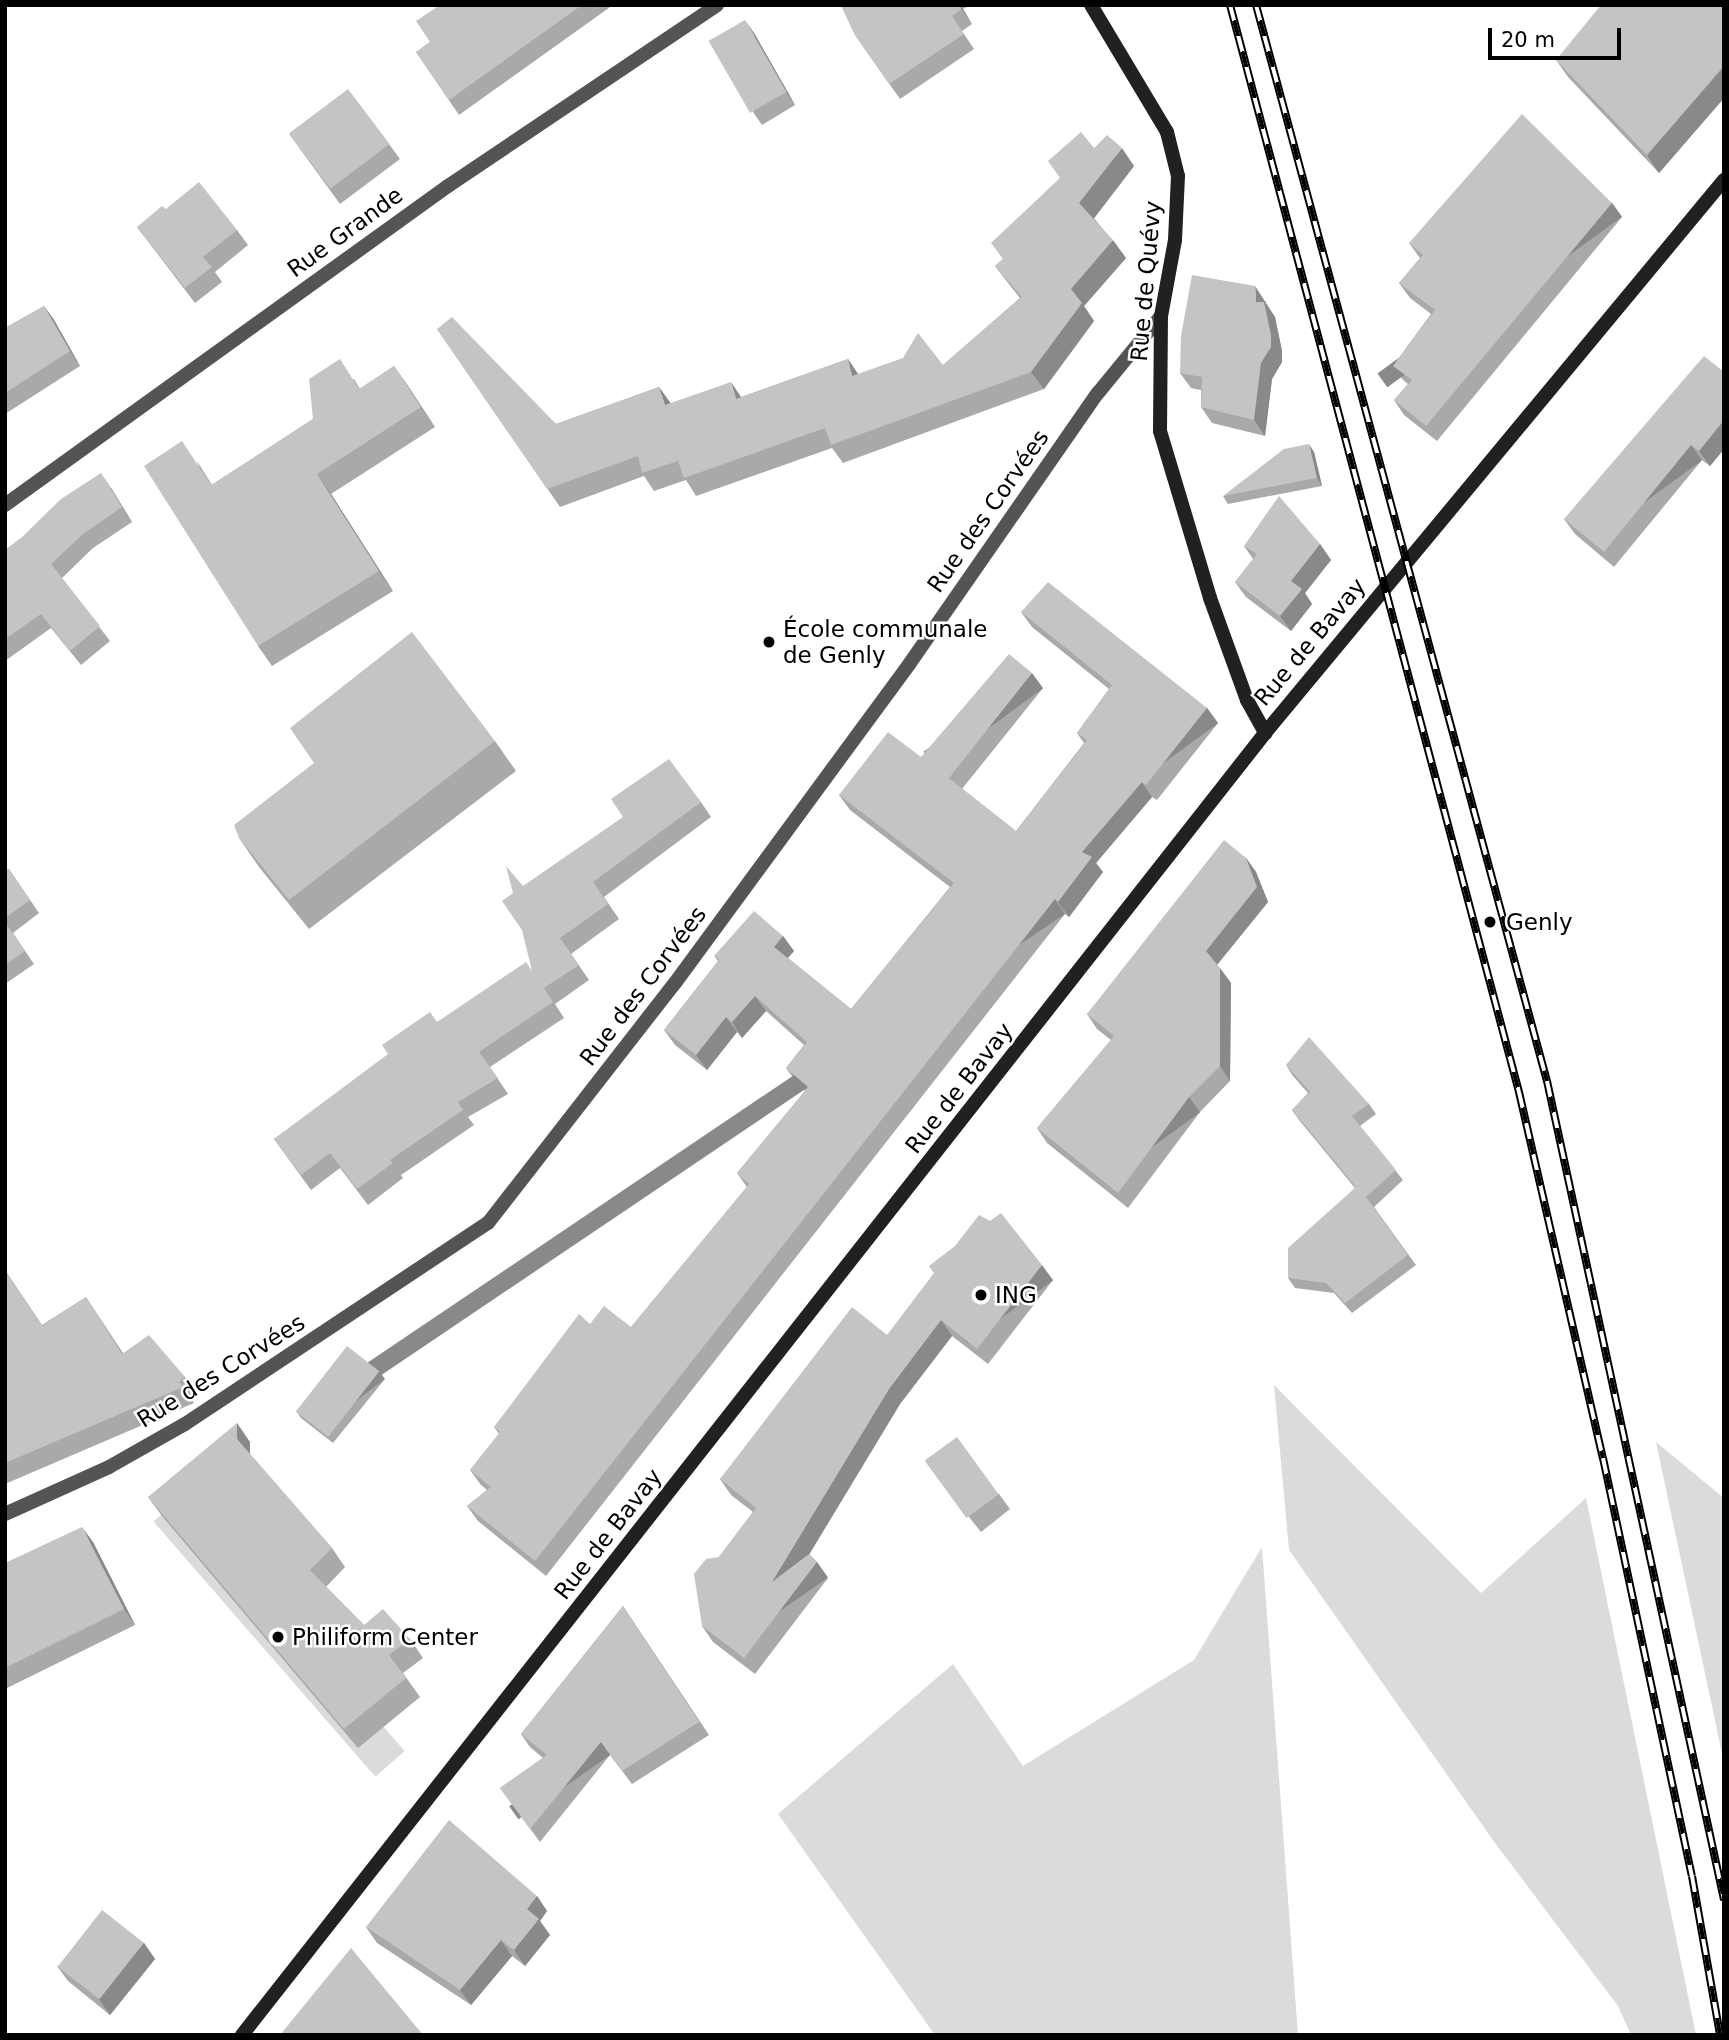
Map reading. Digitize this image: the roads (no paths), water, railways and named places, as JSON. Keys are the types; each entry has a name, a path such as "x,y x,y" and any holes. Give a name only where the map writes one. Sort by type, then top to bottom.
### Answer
{"main road":[{"name":"Rue de Quévy","path":"1091,5 1167,132 1178,176 1175,240 1161,316 1160,431 1210,598 1247,700 1265,733"},
{"name":"Rue de Bavay","path":"242,2035 1265,733 1724,180"}],"street":[{"name":"Rue Grande","path":"5,505 448,186 717,5"},
{"name":"Rue des Corvées","path":"5,1514 109,1467 184,1424 488,1223 683,972 911,663 1098,393 1161,316"}],"railway":[{"path":"1230,5 1519,1092 1603,1458 1692,1876 1720,2035"},
{"path":"1256,5 1547,1081 1724,1900"}],"place":[{"name":"École communale de Genly","path":"769,642"},
{"name":"Genly","path":"1490,922"},
{"name":"ING","path":"981,1295"},
{"name":"Philiform Center","path":"278,1637"}]}
